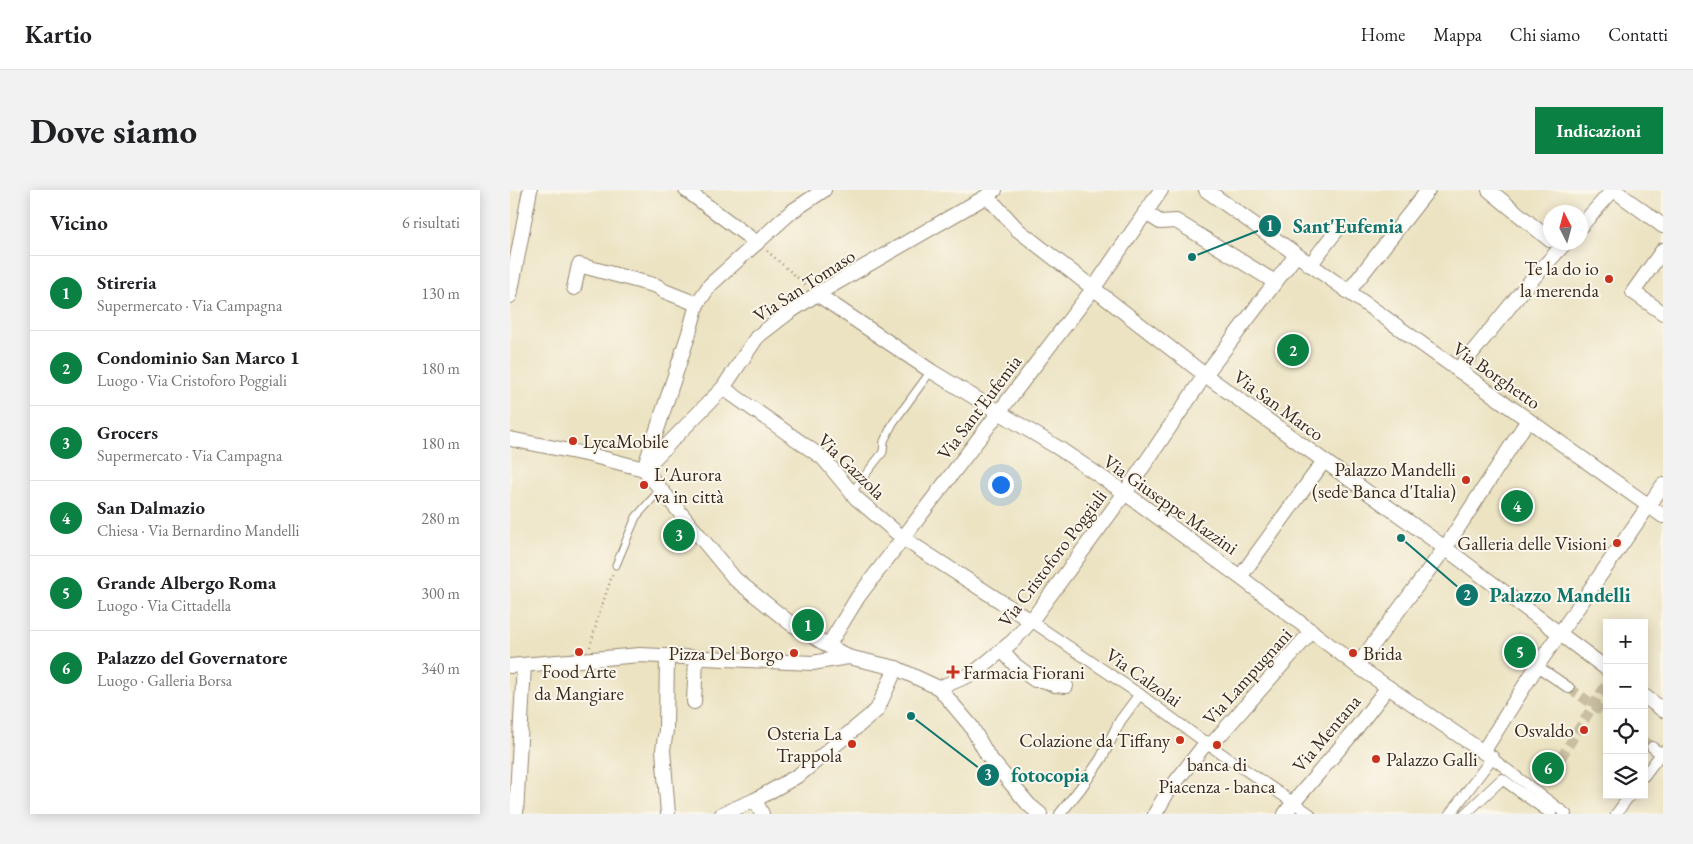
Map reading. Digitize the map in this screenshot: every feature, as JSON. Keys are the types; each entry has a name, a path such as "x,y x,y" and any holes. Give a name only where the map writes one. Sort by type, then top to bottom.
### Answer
{"street":[{"path":"510,296 530,190"},
{"path":"686,190 757,243"},
{"path":"644,469 697,304 710,286 790,212 824,190"},
{"name":"Via Sant'Eufemia","path":"828,646 858,597 1093,289 1161,190"},
{"name":"Via Borghetto","path":"1206,190 1663,516"},
{"path":"1348,292 1428,190"},
{"path":"1489,190 1543,231"},
{"path":"1588,218 1614,190 1663,226"},
{"name":"Via San Marco","path":"991,193 1018,230 1093,289 1205,374 1445,548 1603,666"},
{"name":"Via San Tomaso","path":"644,469 723,388 757,337 817,294 991,193"},
{"path":"1145,212 1160,222 1176,221 1275,282"},
{"path":"1310,265 1336,231"},
{"path":"1458,370 1553,250"},
{"path":"1663,250 1633,292 1663,313"},
{"name":"Via Cristoforo Poggiali","path":"939,688 974,673 1013,641 1031,621 1125,493 1205,374 1296,255"},
{"path":"574,288 579,264 657,286 664,291 697,304"},
{"name":"Via Giuseppe Mazzini","path":"817,294 930,371 1060,449 1125,493 1357,666 1488,755"},
{"name":"Via Gazzola","path":"723,388 823,458 856,498 904,538 1031,621"},
{"path":"1357,666 1445,548 1528,420"},
{"path":"510,439 590,455 644,469 736,579 790,623 848,658 896,668 939,688 971,726 988,756 1030,811"},
{"path":"1240,577 1324,461"},
{"path":"1450,814 1488,755 1537,666 1663,484"},
{"name":"Via Calzolai","path":"1031,621 1140,694 1208,744 1289,808 1310,814"},
{"name":"Via Lampugnani","path":"1155,814 1167,793 1208,744 1312,631"},
{"path":"1002,650 1016,666 1035,680 1043,680 1055,686 1066,686"},
{"path":"516,814 517,665 640,655 812,664 848,658"},
{"path":"666,656 664,763 668,814"},
{"path":"694,702 696,658"},
{"path":"1537,666 1569,688"},
{"path":"722,814 756,800 799,775 877,710 896,668"},
{"name":"Via Mentana","path":"1289,808 1351,735 1388,687"},
{"path":"1060,814 1101,759 1120,721 1140,694"},
{"path":"1648,699 1663,710"},
{"path":"1648,771 1662,752 1652,747"},
{"path":"1488,755 1566,814"},
{"path":"1465,814 1502,778 1551,814"},
{"path":"1539,794 1545,784"},
{"path":"1616,814 1627,799"},
{"path":"756,800 762,814"}],"lane":[{"path":"851,493 883,452 884,440 893,424 930,371"},
{"path":"616,565 636,518 660,490"}],"path":[{"path":"757,243 817,294"},
{"path":"587,659 598,617 616,565"}],"tunnel":[{"path":"1569,688 1603,711"},
{"path":"1545,784 1603,690"},
{"path":"1648,744 1652,747"}],"place":[{"name":"Sant'Eufemia","path":"1192,257"},
{"name":"Te la do io la merenda","path":"1609,279"},
{"name":"Condominio San Marco 1","path":"1293,350"},
{"name":"LycaMobile","path":"573,441"},
{"name":"Palazzo Mandelli (sede Banca d'Italia)","path":"1466,480"},
{"name":"L'Aurora va in città","path":"644,485"},
{"name":"San Dalmazio","path":"1517,506"},
{"name":"Grocers","path":"679,535"},
{"name":"Palazzo Mandelli","path":"1401,538"},
{"name":"Galleria delle Visioni","path":"1617,543"},
{"name":"Stireria","path":"808,625"},
{"name":"Food Arte da Mangiare","path":"579,652"},
{"name":"Grande Albergo Roma","path":"1520,652"},
{"name":"Pizza Del Borgo","path":"794,653"},
{"name":"Brida","path":"1353,653"},
{"name":"Farmacia Fiorani","path":"953,672"},
{"name":"fotocopia","path":"911,716"},
{"name":"Osvaldo","path":"1584,730"},
{"name":"Colazione da Tiffany","path":"1180,740"},
{"name":"Osteria La Trappola","path":"852,744"},
{"name":"banca di Piacenza - banca","path":"1217,745"},
{"name":"Palazzo Galli","path":"1376,759"},
{"name":"Palazzo del Governatore","path":"1548,768"}]}
